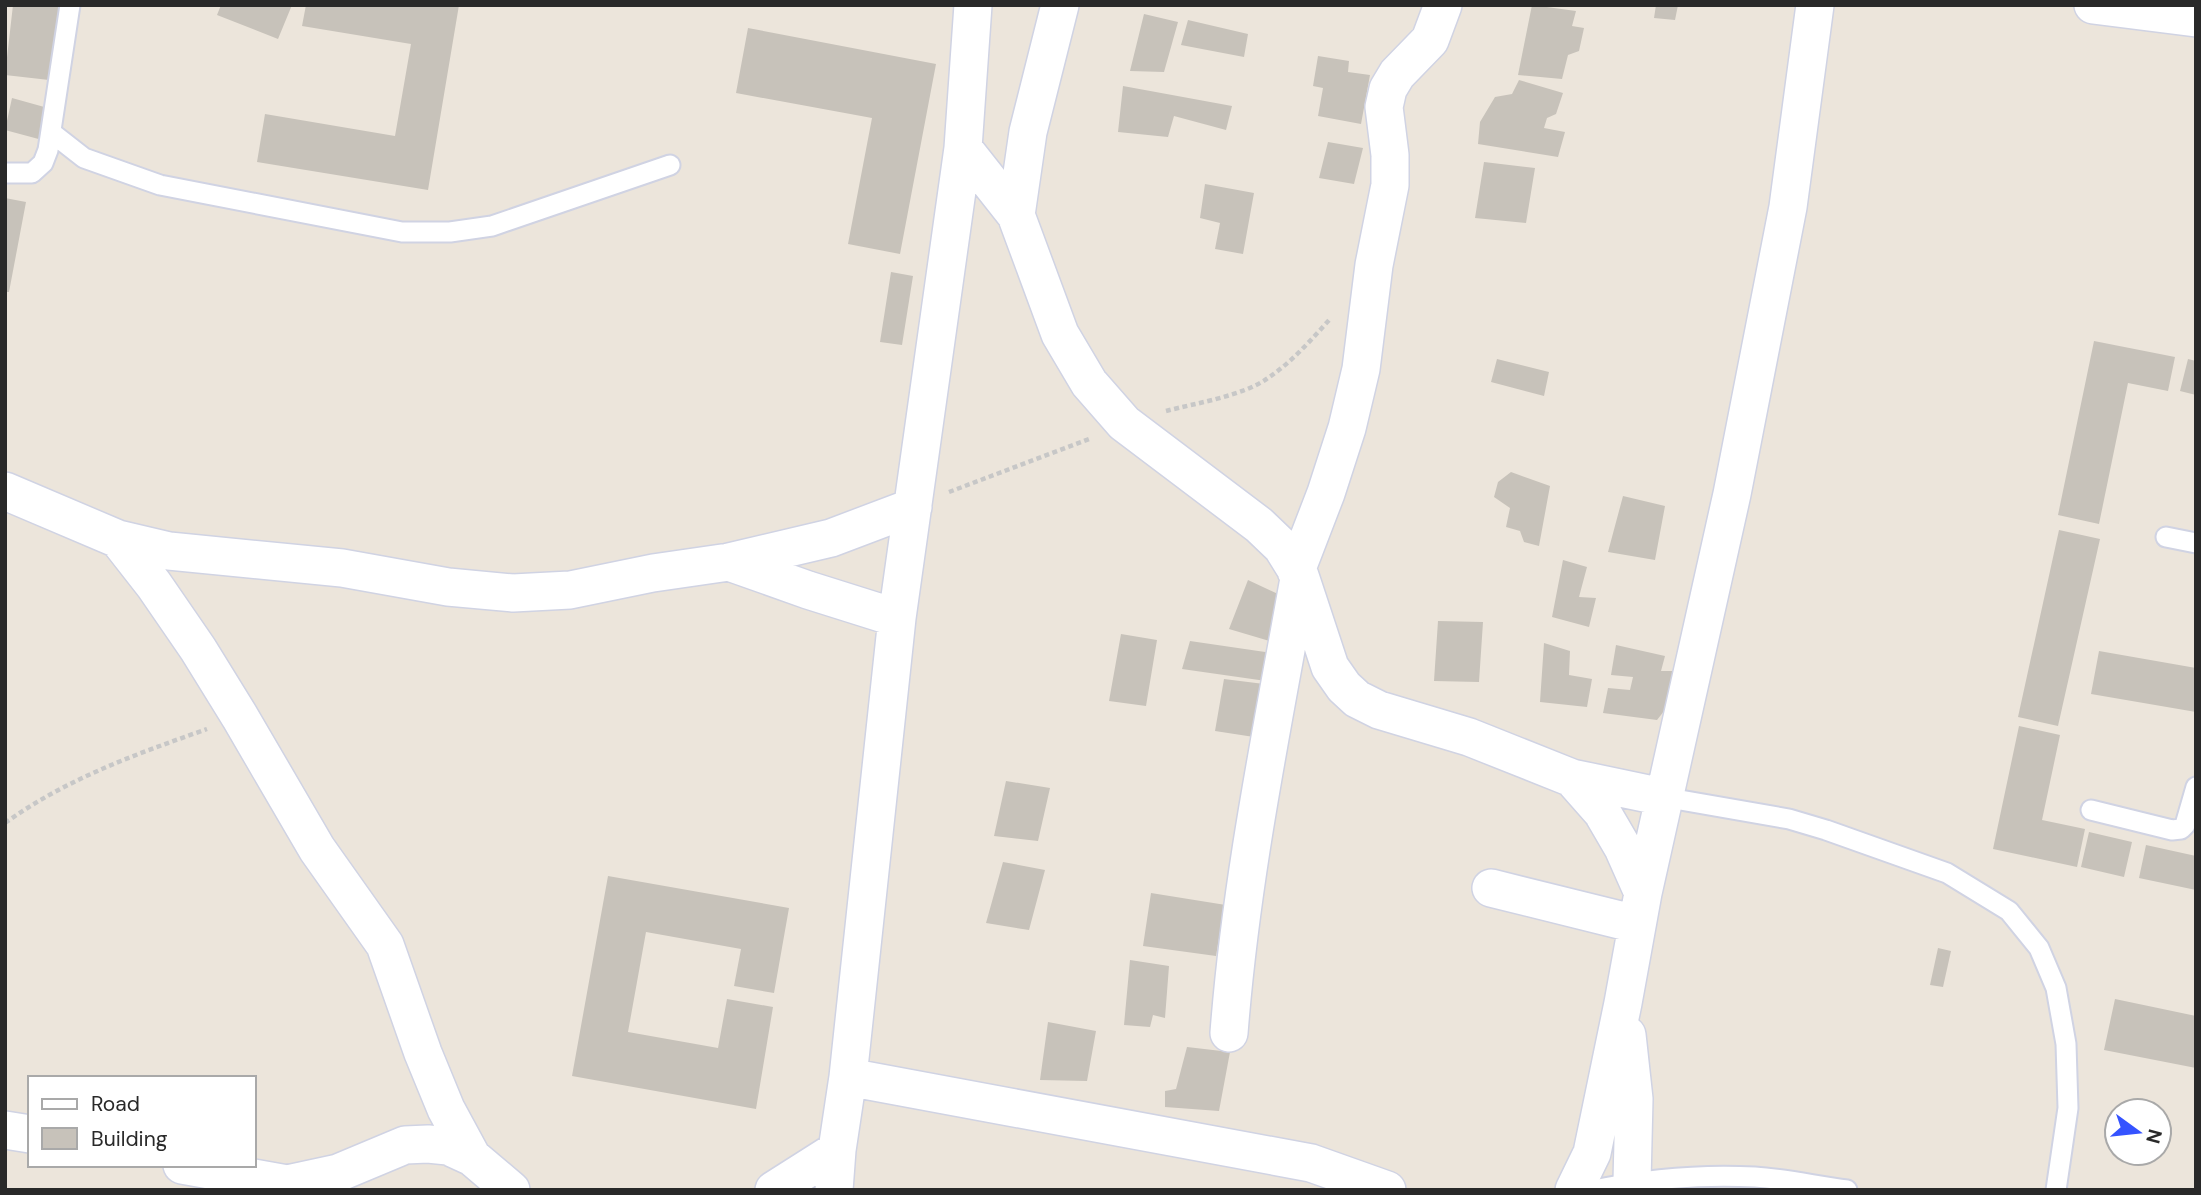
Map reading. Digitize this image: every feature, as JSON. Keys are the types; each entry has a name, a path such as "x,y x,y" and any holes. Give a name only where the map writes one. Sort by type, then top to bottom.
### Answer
{"street":[{"path":"834,1190 897,618 963,148 974,5"},
{"path":"1016,215 1028,132 1060,5"},
{"path":"1403,66 1414,5"},
{"path":"1229,1033 1234,959 1247,865 1298,573 1343,441 1361,369 1374,265 1390,185 1390,155 1384,107 1388,89 1403,66 1430,40 1443,5"},
{"path":"1574,1190 1592,1153 1623,1003 1639,908 1732,494 1788,207 1815,5"},
{"path":"2093,5 2142,8 2196,18"},
{"path":"963,148 1016,215 1060,334 1088,383 1124,423 1259,526 1282,547 1298,573 1330,667 1344,687 1357,699 1379,710 1469,737 1572,778 1663,797"},
{"path":"5,491 118,539 169,551 342,568 448,587 513,593 569,590 653,573 729,562 831,538 913,506"},
{"path":"118,539 154,585 240,717 317,849 385,945 446,1109 472,1157"},
{"path":"729,562 897,618"},
{"path":"1572,778 1602,813 1623,848 1639,908"},
{"path":"1491,888 1639,908"},
{"path":"1623,1003 1634,1099 1633,1186"},
{"path":"848,1077 1311,1163 1387,1190"},
{"path":"5,1130 28,1134"},
{"path":"192,1167 287,1184 338,1173 405,1145 428,1144 448,1146 472,1157 512,1190"},
{"path":"774,1190 837,1150"}],"lane":[{"path":"5,173 32,173 43,163 52,133 70,5"},
{"path":"52,133 84,158 160,185 402,232 450,232 492,226 670,165"},
{"path":"2166,537 2196,543"},
{"path":"2091,810 2172,830 2181,829 2185,825 2196,787"},
{"path":"1663,797 1788,818 1826,830 1947,873 2008,911 2039,948 2056,988 2066,1044 2068,1108 2056,1190"},
{"path":"1594,1190 1678,1177 1758,1177 1847,1190"}],"path":[{"path":"913,506 1095,437 1124,423 1232,394 1266,380 1300,352 1337,311"},
{"path":"5,823 34,803 86,774 240,717"}],"building":[{"path":"13,5 66,5 58,81 5,75"},
{"path":"221,5 292,5 278,39 217,15"},
{"path":"306,5 459,5 428,190 257,162 265,114 395,136 411,44 302,26"},
{"path":"1532,5 1576,11 1572,26 1584,28 1579,51 1568,55 1562,79 1518,75"},
{"path":"1656,5 1678,5 1675,20 1654,18"},
{"path":"1144,14 1178,22 1164,72 1130,71"},
{"path":"1188,20 1248,34 1244,57 1181,45"},
{"path":"748,28 936,64 900,254 848,244 872,118 736,93"},
{"path":"1318,56 1349,61 1348,72 1370,75 1361,124 1318,116 1323,88 1313,86"},
{"path":"1519,80 1563,93 1556,114 1547,118 1544,128 1565,132 1558,157 1478,144 1480,122 1495,97 1512,94"},
{"path":"1123,86 1232,106 1226,130 1174,116 1168,137 1118,132"},
{"path":"12,98 55,110 46,141 5,130"},
{"path":"1328,142 1363,148 1354,184 1319,178"},
{"path":"1484,162 1535,168 1526,223 1475,218"},
{"path":"1205,184 1254,193 1243,254 1215,249 1220,223 1200,218"},
{"path":"5,198 26,202 9,292 5,292"},
{"path":"891,272 913,276 902,345 880,342"},
{"path":"2094,341 2175,357 2168,391 2128,383 2099,524 2058,515"},
{"path":"1497,359 1549,372 1544,396 1491,382"},
{"path":"2188,359 2196,361 2196,395 2180,391"},
{"path":"1511,472 1550,486 1539,546 1524,542 1520,531 1506,527 1510,508 1494,497 1498,482"},
{"path":"1623,496 1665,506 1655,560 1608,552"},
{"path":"2059,530 2100,539 2058,726 2018,717"},
{"path":"1563,560 1587,567 1579,597 1596,598 1589,627 1552,617"},
{"path":"1248,580 1278,594 1273,642 1229,629"},
{"path":"1438,621 1483,622 1479,682 1434,681"},
{"path":"1121,634 1157,640 1146,706 1109,701"},
{"path":"1190,641 1272,653 1266,681 1182,669"},
{"path":"1544,643 1570,651 1569,675 1592,679 1587,707 1540,702"},
{"path":"1616,645 1665,656 1661,671 1675,671 1672,701 1657,720 1603,713 1608,688 1630,690 1633,677 1611,675"},
{"path":"2099,651 2196,668 2196,712 2091,694"},
{"path":"1224,679 1264,684 1254,737 1215,731"},
{"path":"2019,726 2060,735 2042,820 2085,829 2077,867 1993,849"},
{"path":"1006,781 1050,788 1038,841 994,836"},
{"path":"2089,832 2132,842 2124,877 2081,867"},
{"path":"2146,845 2196,856 2196,890 2139,878"},
{"path":"1003,862 1045,870 1029,930 986,923"},
{"path":"608,876 789,908 774,993 734,986 741,949 646,932 628,1032 718,1048 727,999 773,1007 756,1109 572,1076"},
{"path":"1151,893 1232,906 1226,939 1219,938 1216,956 1143,946"},
{"path":"1938,948 1951,951 1943,987 1930,985"},
{"path":"1130,960 1169,966 1165,1018 1153,1015 1150,1027 1124,1025"},
{"path":"2115,999 2196,1016 2196,1068 2104,1050"},
{"path":"1048,1022 1096,1031 1087,1081 1040,1080"},
{"path":"1187,1047 1230,1052 1219,1111 1165,1107 1165,1091 1176,1089"}]}
